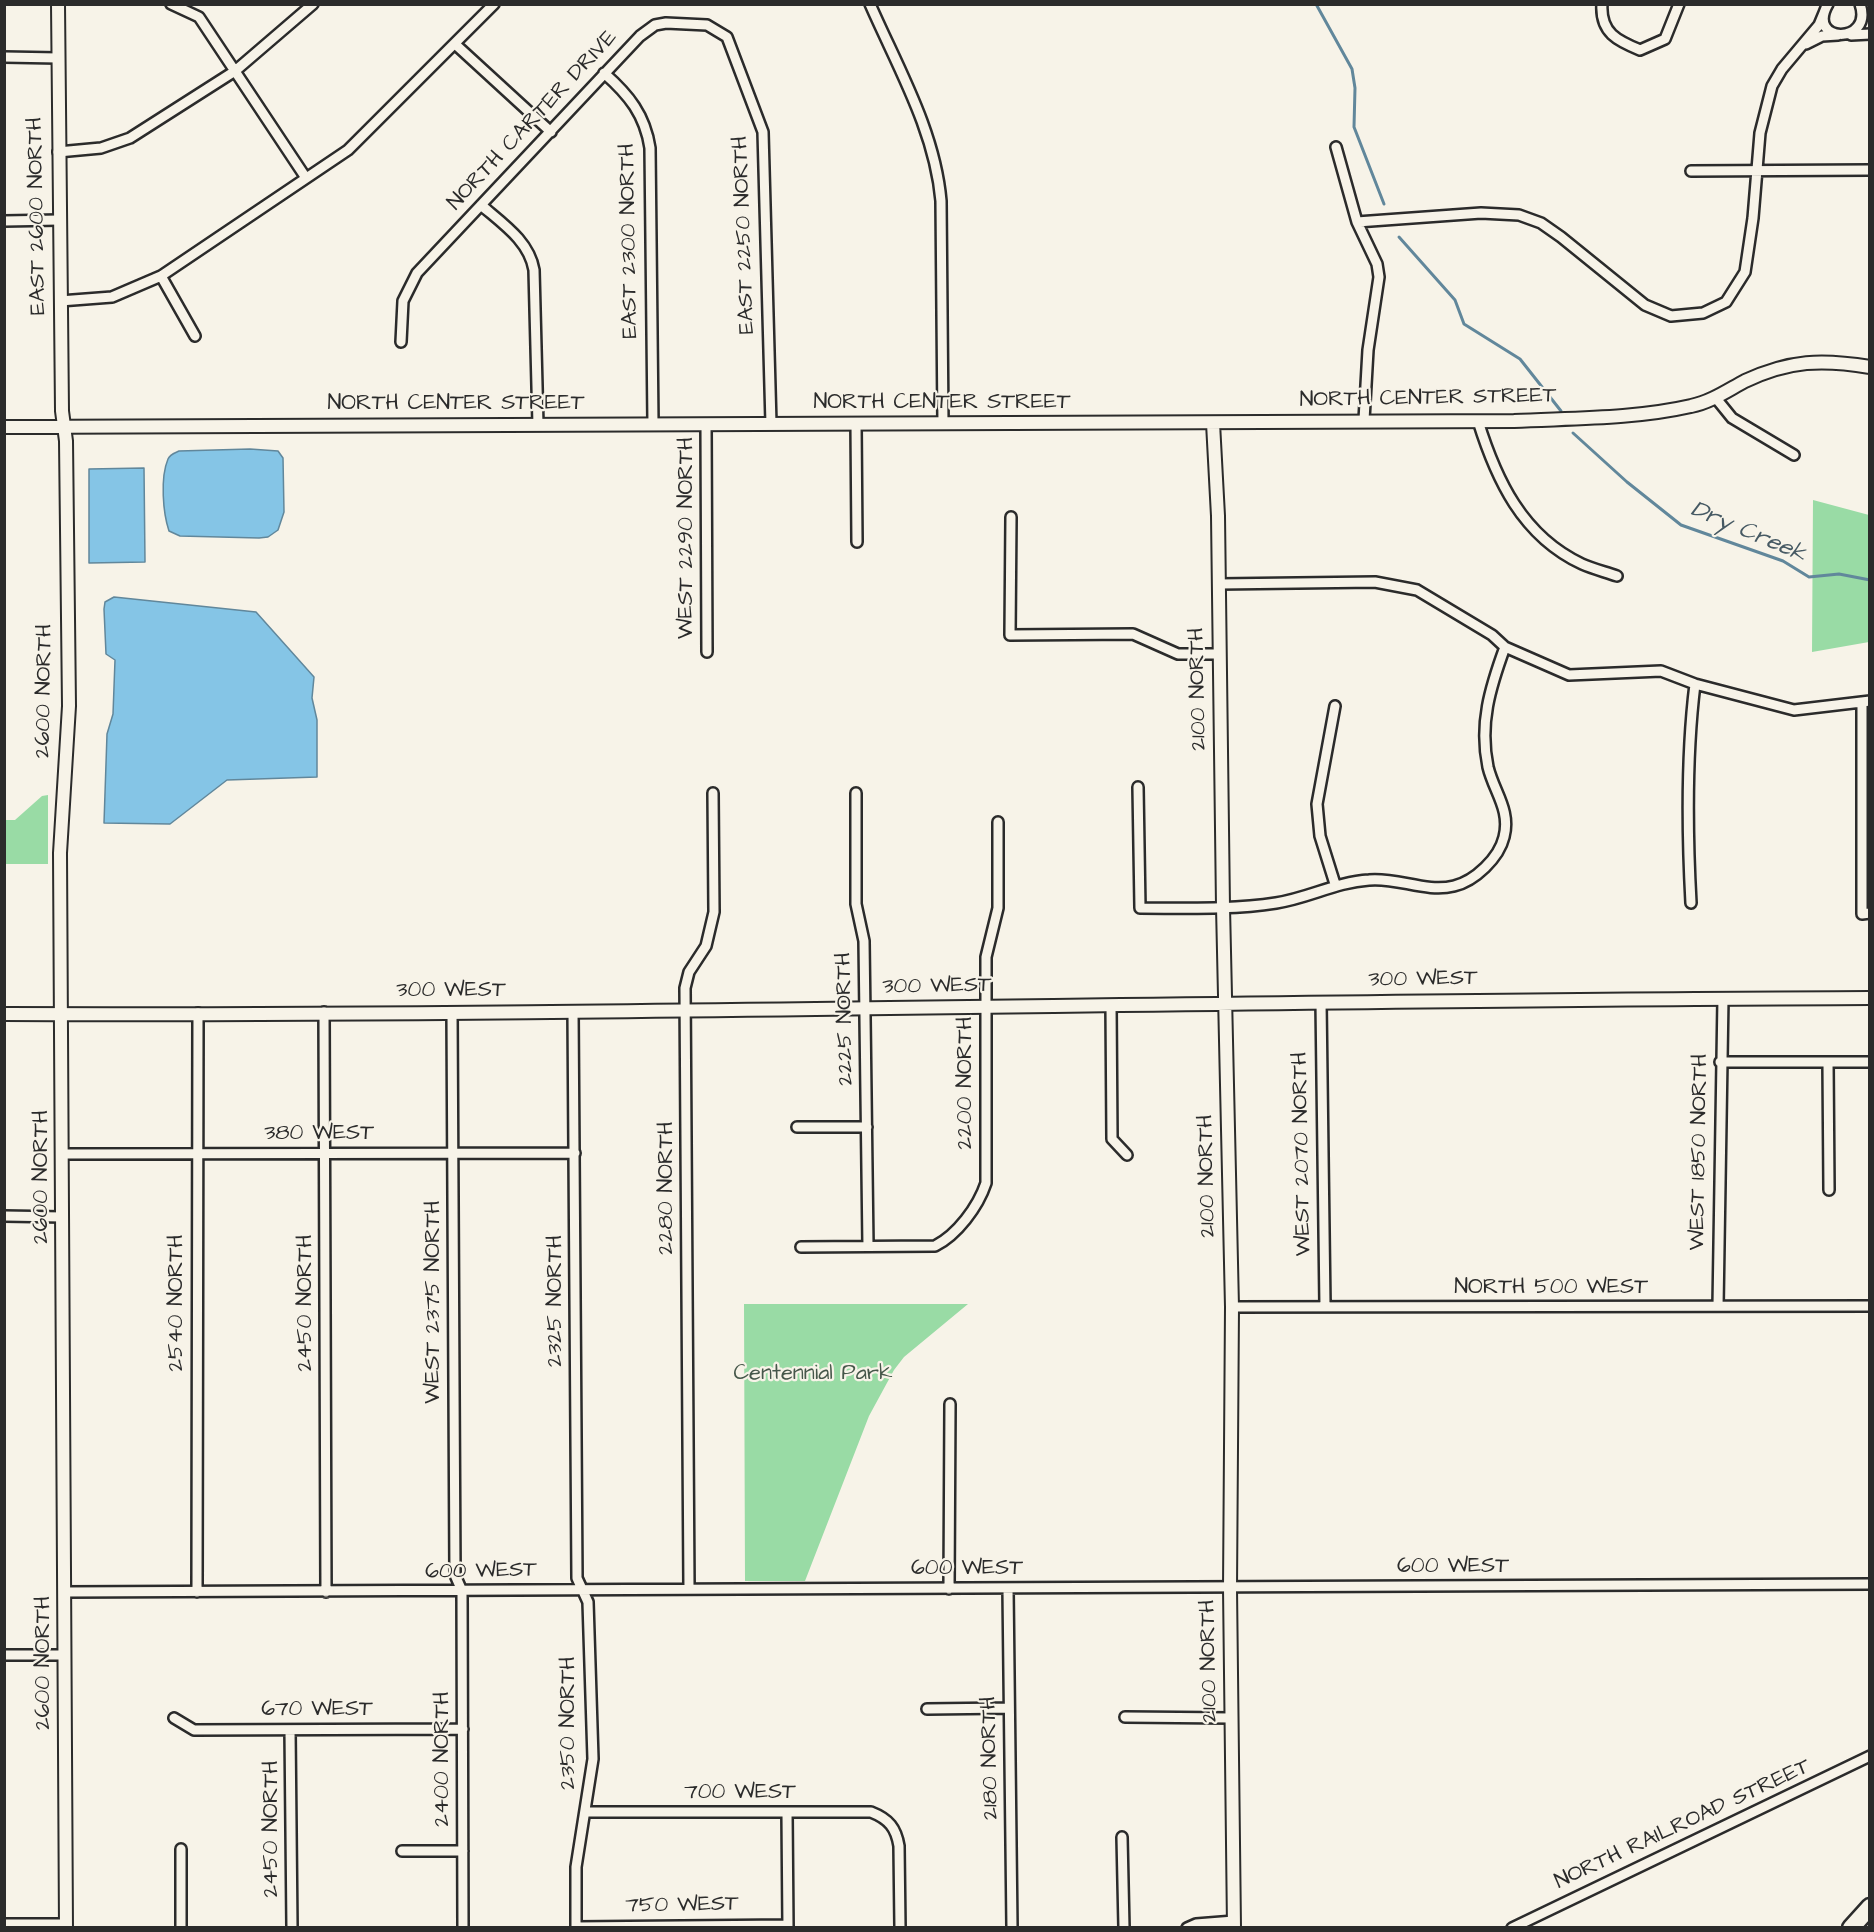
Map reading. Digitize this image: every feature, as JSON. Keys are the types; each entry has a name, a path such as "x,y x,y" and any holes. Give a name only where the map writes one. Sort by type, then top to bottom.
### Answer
{"highway":[{"path":"1851,1928 1869,1907"}],"street":[{"name":"EAST 2600 NORTH","path":"58,4 60,301 64,427"},
{"path":"171,4 199,17 306,178"},
{"path":"58,152 95,149 116,144 235,71 313,4"},
{"path":"60,301 112,297 161,276 306,178 359,141 494,4"},
{"path":"870,4 925,128 937,168 941,201 944,424"},
{"path":"1602,4 1601,16 1616,41 1640,50 1665,39 1679,4"},
{"path":"1861,6 1869,19"},
{"path":"1844,35 1861,25 1861,6"},
{"path":"1826,9 1829,29 1844,35"},
{"path":"1357,222 1481,213 1519,215 1541,223 1612,276 1645,305 1671,316 1703,313 1726,302 1745,272 1760,133 1772,86 1797,51 1815,31 1826,9"},
{"name":"NORTH CARTER DRIVE","path":"401,342 401,316 408,286 417,273 604,73 640,36 655,25 666,22 707,25"},
{"name":"EAST 2250 NORTH","path":"707,25 727,37 763,132 771,424"},
{"path":"1797,51 1822,36 1869,34"},
{"path":"455,44 551,132"},
{"path":"4,57 58,58"},
{"name":"EAST 2300 NORTH","path":"604,73 625,92 640,113 650,148 653,424"},
{"path":"1336,147 1357,222 1377,264 1379,277 1368,350 1364,420"},
{"path":"1691,171 1869,170"},
{"path":"481,205 523,243 531,255 534,270 538,425"},
{"path":"4,221 59,220"},
{"path":"161,276 195,336"},
{"name":"NORTH CENTER STREET","path":"4,427 1478,421 1657,412 1694,405 1746,381 1785,367 1814,360 1869,367"},
{"path":"1715,397 1732,418 1794,454"},
{"path":"1478,421 1490,461 1504,490 1523,516 1545,539 1581,564 1617,576"},
{"name":"2100 NORTH","path":"1213,423 1219,584 1223,907 1232,1307 1230,1588 1234,1924"},
{"name":"WEST 2290 NORTH","path":"706,424 706,651"},
{"path":"856,424 857,542"},
{"name":"2600 NORTH","path":"64,427 69,706 60,853 66,1926"},
{"path":"1011,517 1010,636 1133,634 1178,654 1220,654"},
{"path":"1219,584 1375,582 1417,590 1492,636 1505,647 1569,675 1661,671 1695,684 1794,710 1866,702 1866,913"},
{"path":"1138,787 1140,908 1223,907 1277,903 1318,893 1335,884 1371,879 1436,889 1456,886 1476,876 1504,839 1507,820 1503,802 1489,771 1484,745 1490,690 1505,647"},
{"path":"1691,903 1687,803 1690,723 1695,684"},
{"path":"1335,706 1317,804 1320,836 1335,884"},
{"name":"2280 NORTH","path":"689,1589 686,988 689,972 706,946 714,912 713,793"},
{"name":"2225 NORTH","path":"856,793 856,904 864,941 868,1246"},
{"name":"2200 NORTH","path":"868,1246 935,1246 945,1241 980,1201 986,1183 986,957 998,908 998,822"},
{"name":"WEST 1850 NORTH","path":"1718,1306 1720,1062 1723,998"},
{"name":"300 WEST","path":"4,1014 686,1011 1225,1003 1869,998"},
{"name":"WEST 2070 NORTH","path":"1321,1002 1324,1306"},
{"path":"1111,1005 1112,1139 1127,1155"},
{"name":"2325 NORTH","path":"573,1011 577,1578 583,1590"},
{"name":"2450 NORTH","path":"324,1012 326,1592"},
{"name":"WEST 2375 NORTH","path":"452,1012 455,1575 462,1591"},
{"name":"2540 NORTH","path":"197,1592 198,1013"},
{"path":"1720,1062 1869,1062"},
{"path":"1828,1062 1829,1190"},
{"path":"797,1127 867,1127"},
{"name":"380 WEST","path":"63,1154 575,1153"},
{"path":"4,1216 63,1217"},
{"path":"801,1247 868,1246"},
{"name":"NORTH 500 WEST","path":"1232,1307 1869,1306"},
{"path":"949,1589 950,1404"},
{"name":"600 WEST","path":"65,1592 1869,1584"},
{"name":"2180 NORTH","path":"1008,1589 1012,1928"},
{"name":"2350 NORTH","path":"576,1927 576,1867 593,1759 588,1602 583,1590"},
{"name":"2400 NORTH","path":"462,1591 464,1928"},
{"path":"4,1655 65,1655"},
{"path":"927,1710 1009,1708"},
{"path":"1125,1717 1231,1718"},
{"name":"670 WEST","path":"174,1718 194,1730 463,1729"},
{"name":"2450 NORTH","path":"291,1730 292,1928"},
{"name":"NORTH RAILROAD STREET","path":"1512,1928 1530,1924 1869,1756"},
{"name":"700 WEST","path":"586,1812 871,1812 890,1823 897,1834 900,1928"},
{"path":"787,1813 788,1926"},
{"path":"1122,1837 1124,1928"},
{"path":"181,1849 181,1928"},
{"path":"402,1851 463,1851"},
{"path":"4,1924 66,1926"},
{"path":"1187,1928 1196,1924 1234,1924"},
{"name":"750 WEST","path":"576,1927 788,1926"}],"green space":[{"path":"1813,500 1869,515 1869,642 1812,652"},
{"path":"48,795 48,864 5,864 5,820 15,820 42,796"},
{"name":"Centennial Park","path":"744,1304 968,1304 904,1357 894,1370 869,1416 805,1581 745,1581"}],"water":[{"path":"250,449 278,451 283,458 284,512 278,530 268,537 259,538 180,536 169,531 165,515 163,485 170,456 179,451"},
{"path":"144,468 145,562 89,563 89,469"},
{"path":"114,597 256,612 314,677 312,698 317,720 317,777 227,780 170,824 104,823 107,734 113,714 115,660 106,654 104,609 105,602"}],"waterway":[{"name":"Dry Creek","path":"1316,4 1352,69 1355,88 1354,127 1384,204"},
{"name":"Dry Creek","path":"1399,237 1455,300 1464,324 1520,359 1561,411"},
{"name":"Dry Creek","path":"1573,433 1627,482 1681,525 1783,561 1809,577 1839,574 1870,580"}]}
